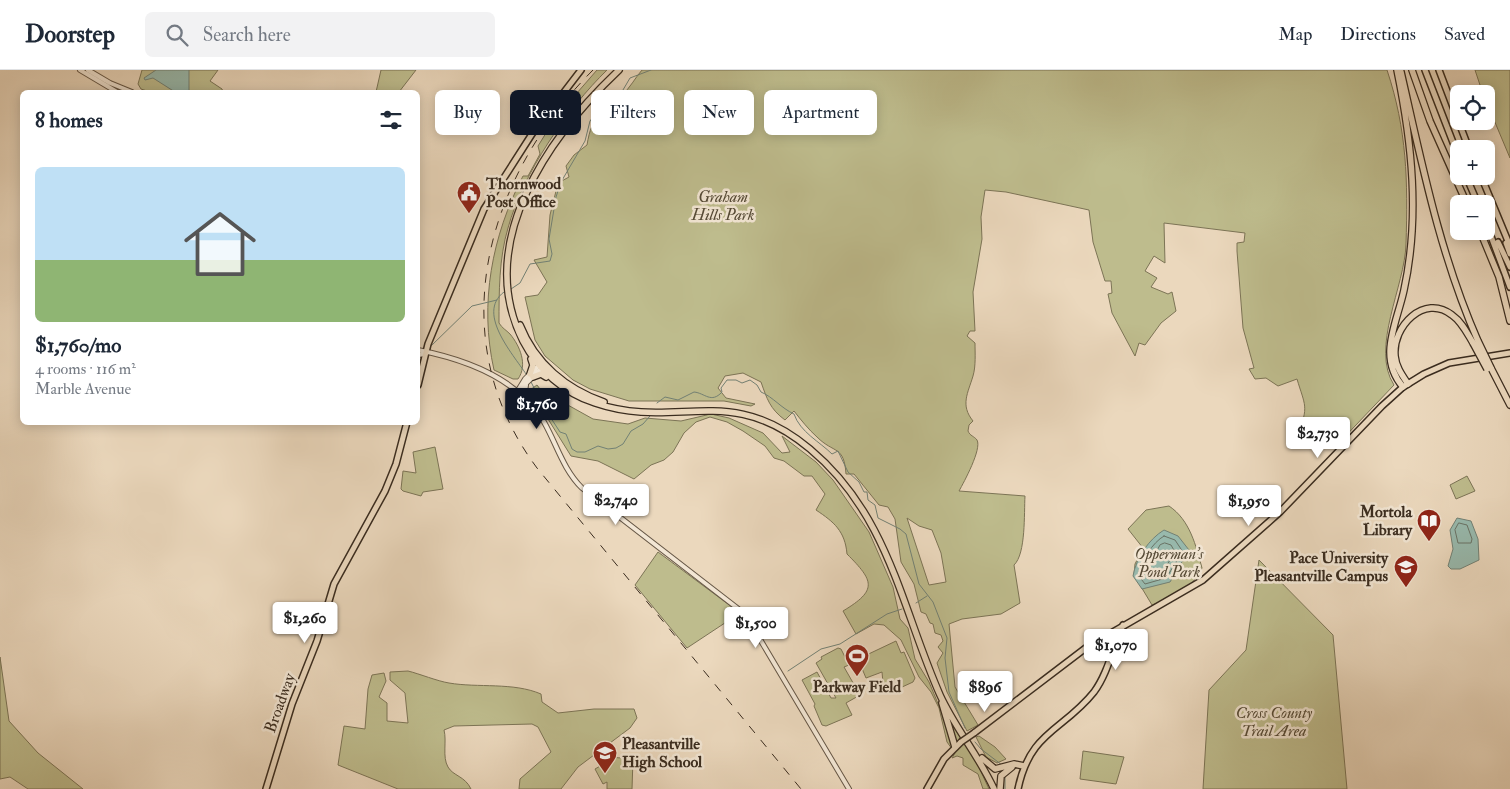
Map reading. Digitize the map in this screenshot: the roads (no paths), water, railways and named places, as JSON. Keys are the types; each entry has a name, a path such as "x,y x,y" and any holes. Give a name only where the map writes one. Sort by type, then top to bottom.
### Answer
{"highway":[{"path":"619,70 571,121 548,153 532,181 512,233 509,255 511,293 521,342 533,362 531,375 543,375 561,390 606,407 628,411 705,410 743,413 774,424 810,449 841,480 874,528 896,575 938,689 955,747"},
{"path":"510,284 517,230 535,184 554,150 573,124 624,70"},
{"path":"1397,70 1410,146 1413,222 1406,280 1389,353 1394,373 1406,386"},
{"path":"1401,70 1437,228 1456,287 1476,342 1504,400 1510,404"},
{"path":"1412,70 1430,121 1463,195"},
{"path":"1484,240 1497,272 1510,321"},
{"path":"511,293 521,327 542,365 572,388 613,405 640,408 717,406 739,409 760,415 788,428 822,455 851,487 880,531 899,573 945,697 982,758 997,789"},
{"path":"1406,386 1397,367 1395,346 1401,328 1414,314 1428,309 1446,311 1458,320 1476,342"},
{"path":"521,337 542,365 576,396"},
{"path":"938,689 997,789"},
{"path":"982,758 995,769 1014,764 1024,767"},
{"path":"997,789 1000,778 1005,770 1014,767 1024,767"}],"main road":[{"path":"420,376 425,354 483,211 532,134 581,70"},
{"path":"1425,70 1452,140"},
{"path":"1439,70 1466,140"},
{"path":"1495,210 1510,246"},
{"path":"1495,210 1510,254"},
{"path":"1495,238 1510,267"},
{"path":"1493,240 1510,287"},
{"path":"927,789 942,761 960,742 1004,712 1076,654 1123,625 1190,589 1226,561 1284,508 1382,406 1406,386 1449,363 1508,353"},
{"name":"Broadway","path":"266,789 292,704 317,641 334,584 385,491 406,425"},
{"path":"1018,789 1024,767 1044,736 1097,688 1123,625"}],"street":[{"path":"80,70 114,90"},
{"path":"88,70 106,82 127,90"},
{"path":"420,351 425,354 471,364 518,392 531,405 546,426 565,467 582,488 747,616 849,789"},
{"path":"420,355 425,354"},
{"path":"518,392 531,375 542,365"},
{"path":"507,385 517,385 526,381"},
{"path":"526,381 525,392 531,405"}],"water":[{"path":"156,70 189,70 189,90 172,90 153,78 145,80 144,78"},
{"path":"1457,518 1471,521 1478,539 1479,560 1460,569 1451,569 1448,566 1453,549 1450,530"},
{"path":"1164,530 1178,536 1189,550 1170,582 1142,589 1133,576 1137,562 1148,544"}],"waterway":[{"path":"511,289 520,283 530,264 550,261 552,254 549,239 556,197 561,182 585,141 590,121 600,108 620,95 630,78 651,70"},
{"path":"507,290 498,299 494,309 495,320 505,344 526,374"},
{"path":"431,346 472,306 497,300"},
{"path":"657,403 665,397 678,400 694,392 711,398 722,392 721,388 727,380 736,380 742,383 750,380 757,385 761,392 794,414 805,431 832,454 838,451 848,472 859,482 864,492 867,492 868,500 875,505 878,518 906,534 919,584 933,602 947,638 945,658 949,692 965,728"},
{"path":"531,382 560,432 566,434 572,449 577,452 585,452 598,446 608,449 616,448 623,444 631,431 643,424 650,416"},
{"path":"916,603 927,596"},
{"path":"788,671 821,649 840,644 887,614 902,609"},
{"path":"975,742 1002,765"},
{"path":"1005,775 1005,789"}],"railway":[{"path":"593,70 556,112 525,159 503,209 488,260 484,313 490,366 507,418 537,468 801,789"}],"place":[{"name":"Thornwood Post Office","path":"469,214"},
{"name":"Mortola Library","path":"1429,542"},
{"name":"Pace University Pleasantville Campus","path":"1406,588"},
{"name":"Parkway Field","path":"857,677"},
{"name":"Pleasantville High School","path":"605,774"}],"park label":[{"name":"Graham Hills Park","path":"723,206"},
{"name":"Opperman's Pond Park","path":"1169,563"},
{"name":"Cross County Trail Area","path":"1274,722"}]}
